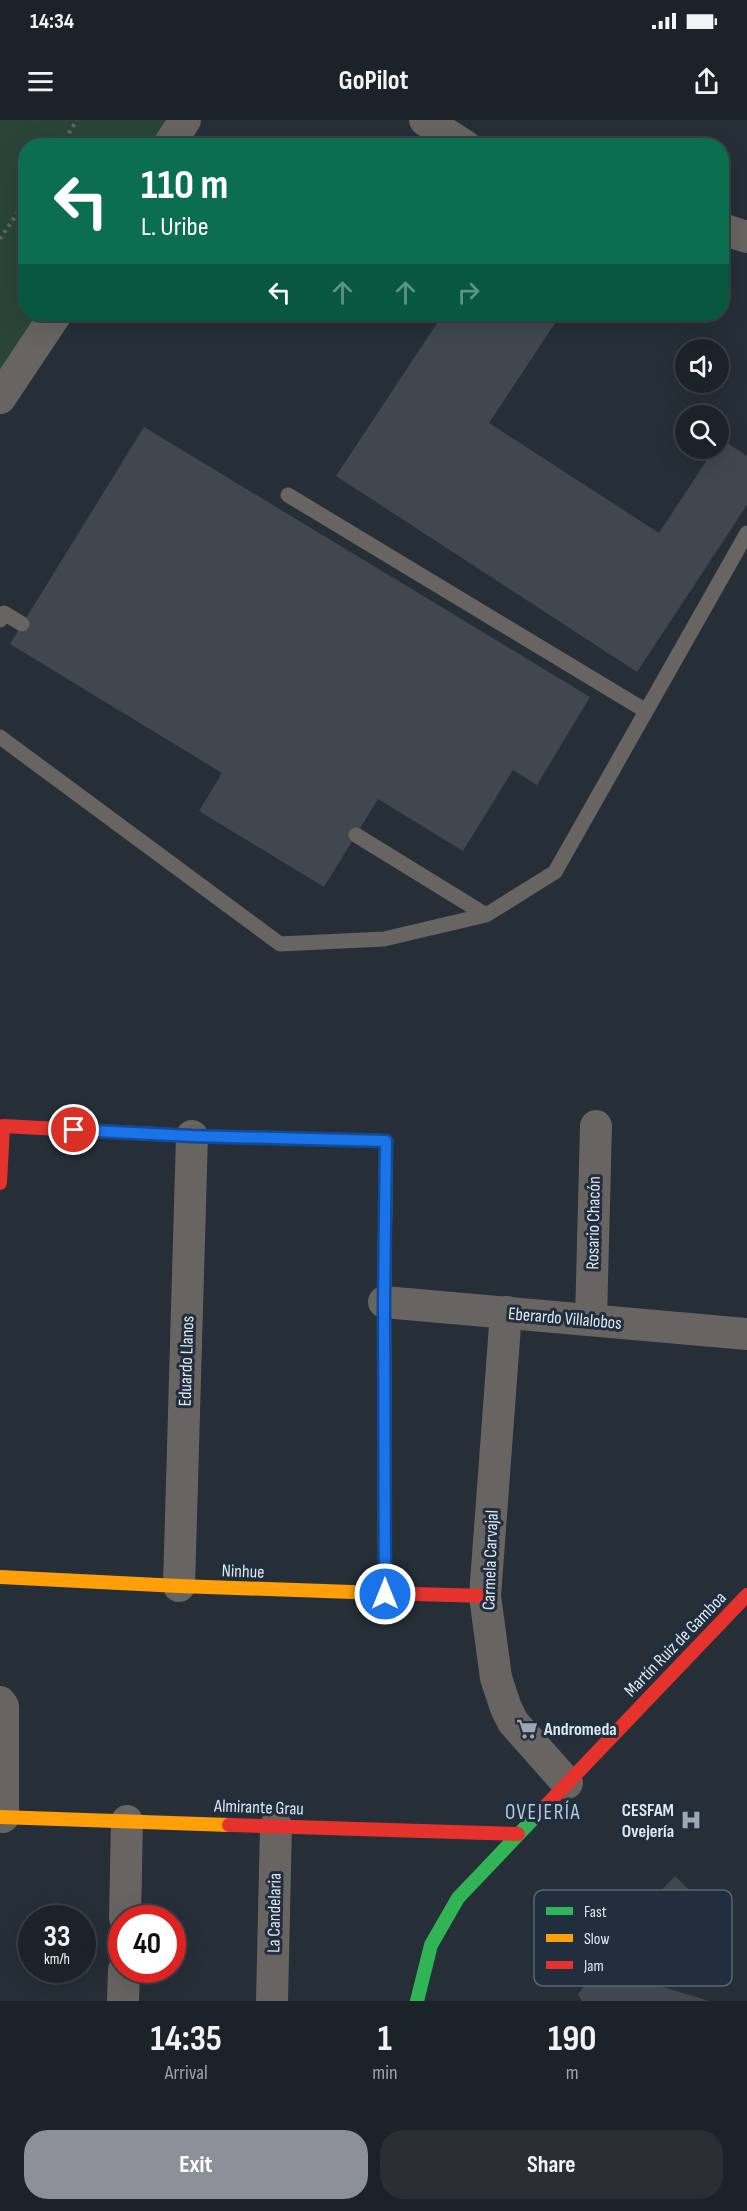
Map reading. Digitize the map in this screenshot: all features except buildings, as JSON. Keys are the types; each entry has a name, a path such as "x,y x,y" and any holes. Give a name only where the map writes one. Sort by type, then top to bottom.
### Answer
{"street":[{"path":"173,138 185,120"},
{"path":"425,120 453,138"},
{"path":"729,231 747,237"},
{"path":"0,399 51,321"},
{"path":"0,1183 3,1126 192,1136 386,1141 385,1594"},
{"name":"Rosario Chacón","path":"591,1320 596,1126"},
{"name":"Eduardo Llanos","path":"179,1586 192,1136"},
{"name":"Eberardo Villalobos","path":"384,1302 747,1334"},
{"name":"Carmela Carvajal","path":"506,1312 485,1596 496,1678 506,1708 524,1736 567,1783"},
{"name":"Ninhue","path":"0,1577 179,1586 485,1596"},
{"name":"Martín Ruiz de Gamboa","path":"417,2001 431,1945 458,1898 747,1595"},
{"path":"0,1702 3,1707 2,1817"},
{"name":"Almirante Grau","path":"2,1817 518,1834"},
{"path":"125,1905 127,1821"},
{"name":"La Candelaria","path":"272,2001 276,1826"},
{"path":"123,2001 124,1983"}],"lane":[{"path":"288,495 646,711"},
{"path":"0,737 279,944 384,939 486,915 555,872 747,533"},
{"path":"0,620 4,613 22,624"},
{"path":"356,835 486,915"}],"path":[{"path":"66,138 77,120"},
{"path":"0,239 18,212"}],"green space":[{"path":"0,120 176,120 164,138 18,138 18,321 42,321 0,384"}],"traffic: fast":[{"path":"417,2001 431,1945 458,1898 536,1816"}],"traffic: slow":[{"path":"385,1594 386,1150"},
{"path":"0,1577 380,1593"},
{"path":"0,1817 229,1825"}],"traffic: jam":[{"path":"0,1183 3,1126 192,1136 386,1141 386,1150"},
{"path":"380,1593 485,1596"},
{"path":"536,1816 747,1595"},
{"path":"229,1825 518,1834"}],"place":[{"name":"Andromeda","path":"527,1729"},
{"name":"CESFAM Ovejería","path":"691,1820"}],"district":[{"name":"OVEJERÍA","path":"543,1812"}],"route":[{"path":"74,1130 192,1136 386,1141 385,1594"}]}
